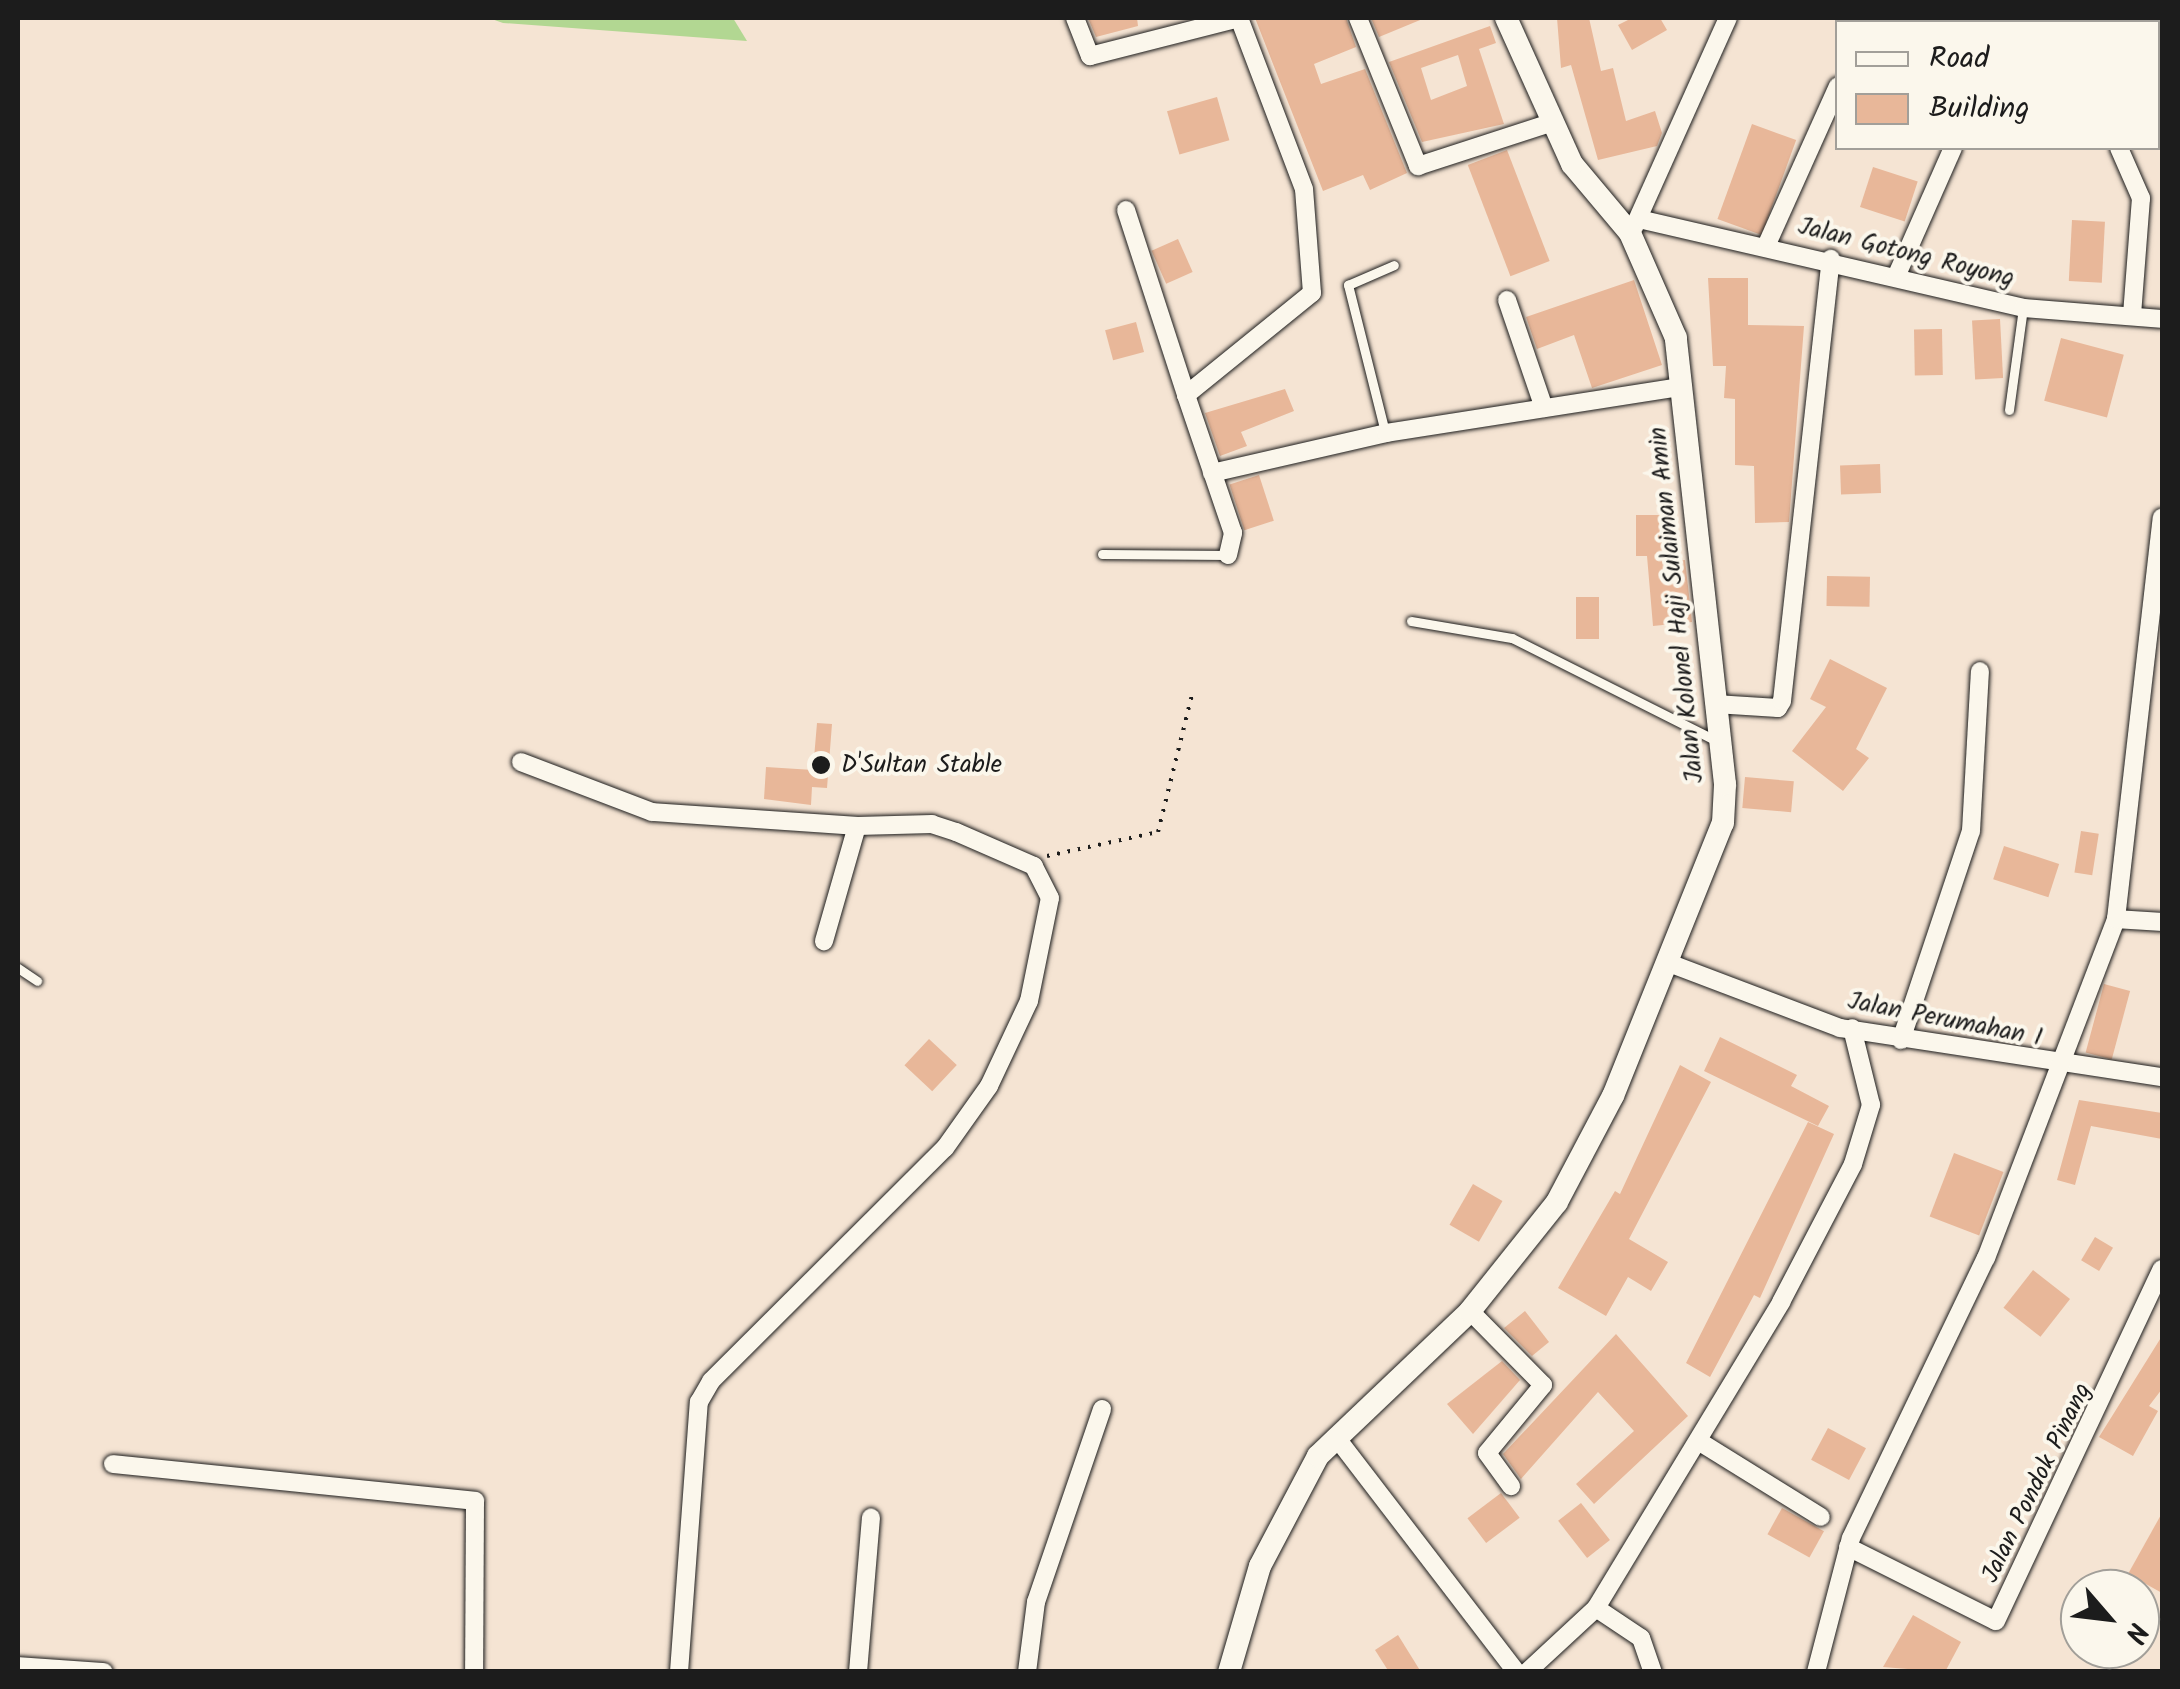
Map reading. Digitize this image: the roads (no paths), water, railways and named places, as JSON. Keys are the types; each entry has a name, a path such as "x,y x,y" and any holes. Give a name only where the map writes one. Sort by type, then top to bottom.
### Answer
{"street":[{"path":"1075,18 1090,56 1239,18 1304,188 1312,293 1186,395"},
{"path":"1358,18 1418,166 1550,122"},
{"name":"Jalan Kolonel Haji Sulaiman Amin","path":"1229,1672 1260,1566 1300,1482 1336,1436 1470,1311 1557,1202 1669,963 1723,823 1715,704 1682,387 1662,293 1634,226 1572,164 1506,18"},
{"path":"1634,226 1728,18"},
{"path":"1767,244 1835,93"},
{"path":"1896,277 1952,150"},
{"path":"2120,150 2140,198 2132,316"},
{"path":"1126,210 1234,532 1228,555"},
{"name":"Jalan Gotong Royong","path":"1634,226 1767,244 2023,308 2162,319"},
{"path":"1715,704 1778,708 1782,701 1831,260"},
{"path":"1506,300 1544,408"},
{"path":"1212,474 1386,433 1682,387"},
{"path":"1816,1672 1848,1547 1972,1292 2055,1066 2116,919 2162,518"},
{"path":"1901,1040 1971,831 1980,671"},
{"path":"522,762 652,812 857,826 932,824 1034,866 1050,898 1029,1001 990,1086 945,1148 711,1381 699,1402 678,1672"},
{"path":"824,941 857,826"},
{"path":"2116,919 2162,922"},
{"name":"Jalan Perumahan I","path":"1669,963 1852,1028 1901,1040 2055,1066 2162,1077"},
{"path":"1527,1672 1596,1608 1700,1442 1781,1302 1867,1126 1871,1085 1852,1028"},
{"name":"Jalan Pondok Pinang","path":"1848,1547 1996,1621 2162,1268"},
{"path":"1470,1311 1542,1384 1487,1453 1512,1486"},
{"path":"1028,1672 1036,1602 1102,1409"},
{"path":"1336,1436 1516,1672"},
{"path":"1700,1442 1822,1516"},
{"path":"113,1464 475,1501 474,1672"},
{"path":"858,1672 870,1518"},
{"path":"1596,1608 1642,1638 1653,1672"},
{"path":"18,1666 104,1672"}],"lane":[{"path":"1386,433 1348,285 1394,265"},
{"path":"2009,410 2023,308"},
{"path":"1102,554 1228,555"},
{"path":"1411,620 1512,638 1718,742"},
{"path":"18,968 37,981"}],"place":[{"name":"D'Sultan Stable","path":"821,765"}]}
